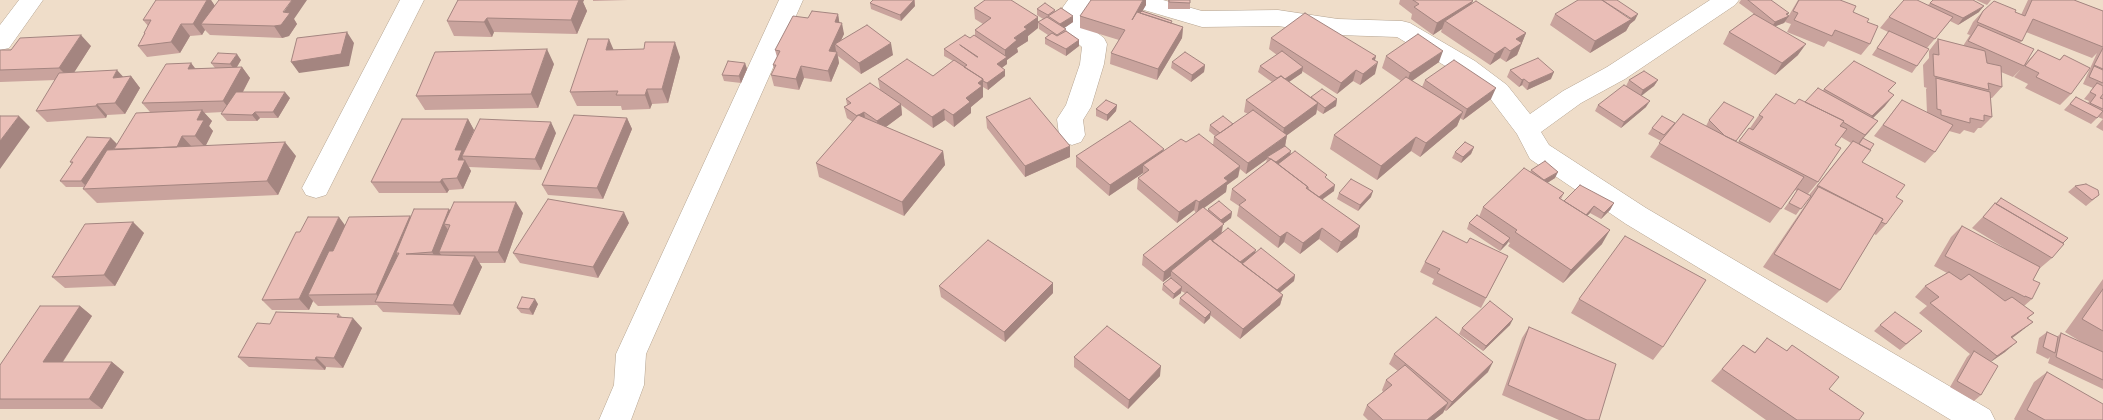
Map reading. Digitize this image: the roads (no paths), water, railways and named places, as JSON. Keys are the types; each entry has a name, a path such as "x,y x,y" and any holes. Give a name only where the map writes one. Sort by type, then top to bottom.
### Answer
{"street":[{"path":"0,42 31,0"},
{"path":"316,188 412,0"},
{"path":"615,420 629,385 631,354 791,0"},
{"path":"1072,136 1070,118 1078,107 1092,64 1095,44 1076,28 1075,7 1080,0"},
{"path":"1135,0 1338,27 1402,29 1466,67 1498,91 1527,129 1539,152 1614,202 1980,420"},
{"path":"1527,129 1572,97 1616,73 1727,0"}]}
